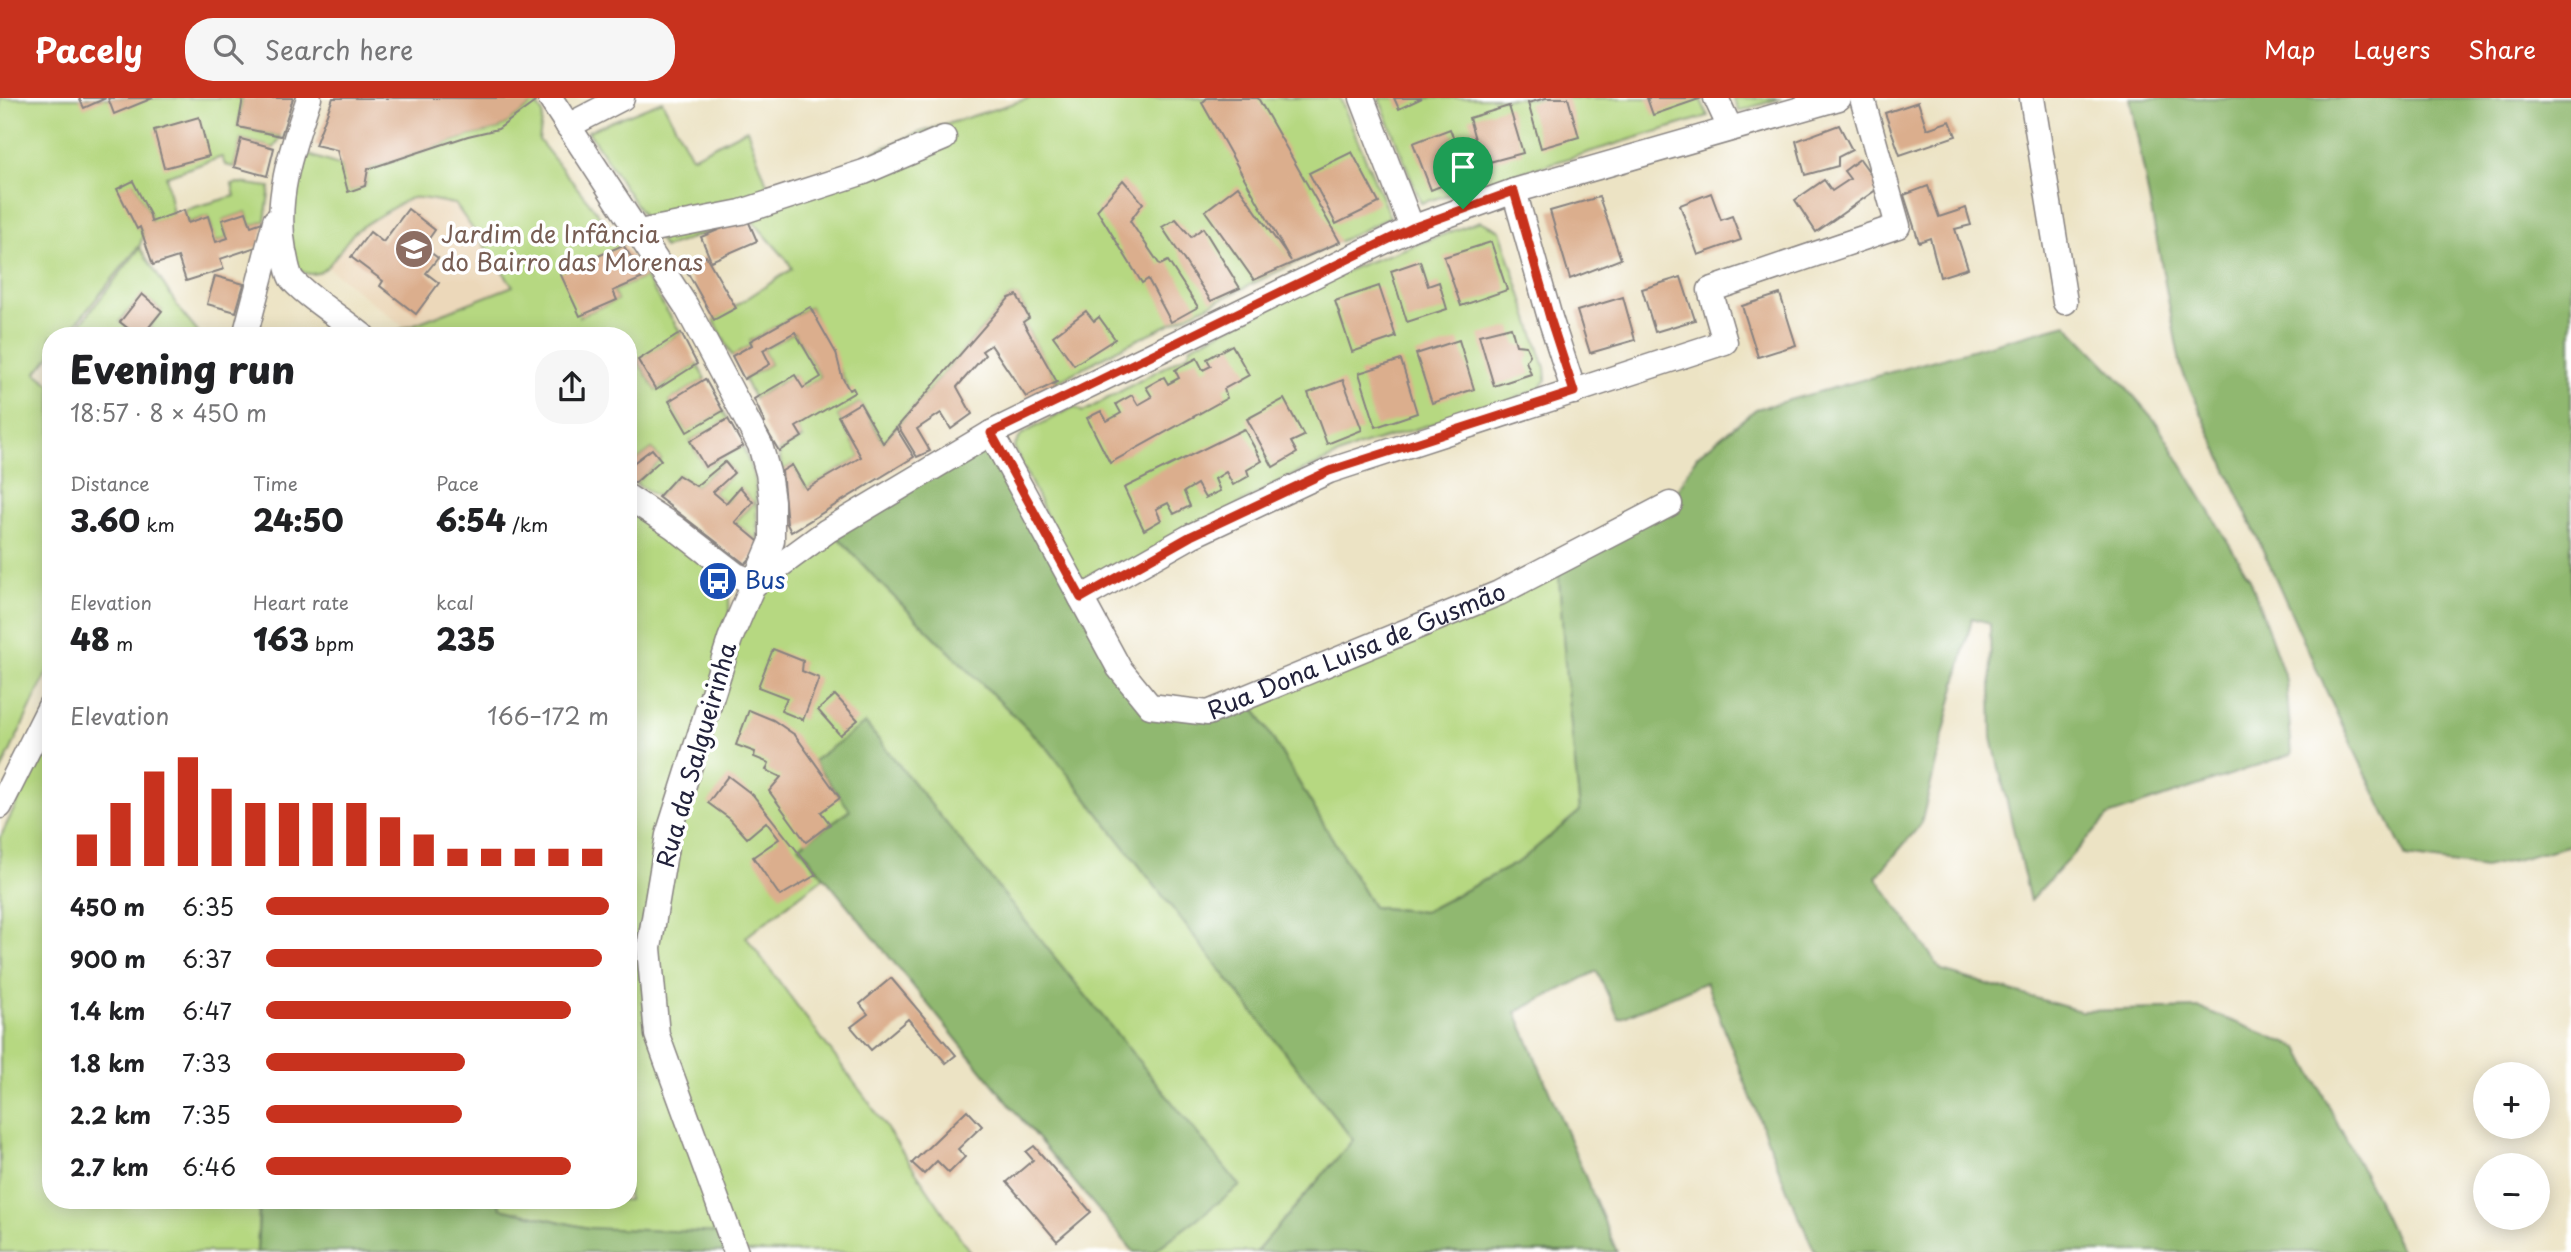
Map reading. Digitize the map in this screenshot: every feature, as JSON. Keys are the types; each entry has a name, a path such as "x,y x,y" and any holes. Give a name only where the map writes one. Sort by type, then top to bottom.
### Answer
{"street":[{"path":"248,327 293,146 309,98"},
{"name":"Rua da Salgueirinha","path":"550,98 688,310 760,445 768,473 772,501 772,541 730,639 668,835 649,948 657,1035 736,1252"},
{"path":"568,126 622,98"},
{"path":"1362,98 1412,228"},
{"path":"1716,98 1730,128"},
{"path":"637,503 674,527 736,575 756,583 827,531 991,433 1412,228 1514,191 1839,98"},
{"path":"1081,598 1191,536 1329,471 1725,342 1710,290 1898,226 1862,98"},
{"path":"2032,98 2065,302"},
{"path":"639,232 741,212 864,172 944,138"},
{"path":"282,189 282,239 292,279 352,327"},
{"path":"1514,191 1574,392"},
{"name":"Rua Dona Luisa de Gusmão","path":"991,433 1119,668 1150,706 1208,713 1499,593 1670,504"},
{"path":"0,806 42,722"}],"shaded area":[{"name":"Jardim de Infância do Bairro das Morenas","path":"412,198 455,204 513,286 404,327 327,267 355,231"}],"green space":[{"path":"0,98 243,98 238,127 281,136 274,148 241,139 234,167 225,165 222,157 166,176 173,215 151,222 133,182 137,228 140,227 143,236 140,245 73,327 42,327 42,366 36,373 42,378 42,683 0,773"},
{"path":"1030,98 1340,98 1390,217 1118,349 1057,382 1023,322 1029,317 1017,296 1009,298 883,443 860,403 838,416 861,457 806,489 792,465 782,471 779,451 802,438 796,427 849,390 810,307 750,341 752,345 732,356 714,320 792,269 788,261 749,217 664,248 588,131 662,101 692,157 747,129 774,203 847,163 918,133"},
{"path":"1379,98 1700,98 1708,116 1421,203"},
{"path":"1733,98 1782,98 1739,111"},
{"path":"2130,98 2571,98 2571,845 2485,868 2406,857 2334,708 2181,368"},
{"path":"535,102 543,114 539,140 623,245 580,316 617,300 613,291 645,277 681,333 638,361 656,390 697,364 705,379 669,401 687,431 723,411 728,419 690,441 705,467 743,446 755,480 758,541 735,522 754,503 740,488 726,503 713,492 734,473 725,462 696,486 678,475 658,497 637,484 637,481 661,460 652,449 637,460 637,327 407,327 513,286 455,204 412,198 356,231 323,270 315,274 296,268 286,218 301,152 341,166 349,191 365,186 368,169 468,136 498,129"},
{"path":"232,184 270,187 265,221 251,226 246,212 223,220 228,238 216,242 208,216 188,223 184,210 235,196"},
{"path":"1480,221 1500,230 1545,368 1546,380 1537,390 1359,446 1282,480 1083,592 1014,447 1022,434 1074,407 1083,412 1188,354 1191,346 1355,267"},
{"path":"140,248 194,327 149,327 162,311 142,295 120,321 127,327 78,327"},
{"path":"2066,324 2157,423 2250,579 2286,680 2292,754 2108,816 2030,901 1992,738 1990,623 1972,618 1921,824 1876,877 1942,971 2080,1011 2200,1008 2299,1048 2401,1252 1815,1252 1787,1190 1706,982 1619,1019 1597,971 1516,1012 1617,1252 1256,1252 1353,1140 1049,750 880,583 835,534 988,439 1150,705 1208,713 1248,697 1373,907 1424,912 1519,862 1580,811 1566,678 1558,563 1670,504 1697,456 1756,409"},
{"path":"795,332 821,377 803,388 794,375 754,399 744,379 770,364 763,350"},
{"path":"637,514 711,569 729,596 730,637 753,599 835,534 880,583 1049,750 1353,1140 1256,1252 1153,1252 1240,1185 850,810 799,846 824,877 746,937 868,1101 970,1252 736,1252 641,1232 588,1228 504,1209 637,1209"},
{"path":"1558,563 1566,678 1580,811 1519,862 1424,912 1373,907 1248,697"},
{"path":"865,723 1240,1186 1153,1252 1134,1252 1027,1126 799,846 850,810 813,761"},
{"path":"42,751 42,1209 259,1209 257,1252 0,1252 0,838"},
{"path":"259,1209 504,1209 588,1228 729,1233 736,1252 257,1252"}],"building":[{"path":"79,98 106,98 84,108"},
{"path":"108,98 153,98 114,114"},
{"path":"243,98 293,98 281,136 238,127"},
{"path":"333,98 533,98 535,102 498,129 468,136 368,169 365,186 348,192 337,150 315,145"},
{"path":"1207,98 1258,98 1340,242 1254,280 1205,211 1238,186 1291,261 1202,103"},
{"path":"1394,98 1422,98 1399,109"},
{"path":"1546,98 1568,98 1579,137 1541,148 1528,103"},
{"path":"1647,98 1702,98 1653,115"},
{"path":"1918,102 1927,129 1950,121 1956,136 1900,155 1885,113"},
{"path":"1509,106 1523,153 1482,164 1469,118"},
{"path":"199,117 209,156 164,168 154,130"},
{"path":"1839,125 1852,150 1838,157 1838,166 1805,175 1796,141"},
{"path":"1450,129 1468,175 1431,190 1413,143"},
{"path":"241,139 274,148 267,176 234,167"},
{"path":"1352,152 1379,203 1336,224 1309,173"},
{"path":"1860,159 1880,187 1816,232 1795,200 1824,180 1832,191 1850,179 1844,171"},
{"path":"1123,180 1143,203 1130,221 1160,265 1168,261 1198,307 1171,322 1148,279 1142,283 1097,210"},
{"path":"133,181 151,222 184,210 188,223 208,216 216,242 228,238 222,220 246,212 251,226 265,221 259,246 220,259 224,269 186,281 178,257 153,265 140,227 137,229 117,189"},
{"path":"1928,186 1939,217 1966,208 1971,225 1955,229 1968,268 1940,277 1930,238 1919,242 1904,195"},
{"path":"1711,193 1721,220 1732,216 1741,240 1698,255 1680,205"},
{"path":"1599,197 1621,259 1570,279 1550,211"},
{"path":"408,209 435,230 423,247 438,258 426,273 439,283 416,314 380,286 383,281 351,257 370,232 383,242"},
{"path":"747,218 757,241 711,261 701,237"},
{"path":"1176,219 1191,237 1203,228 1240,288 1211,301 1162,227"},
{"path":"1491,242 1507,290 1461,306 1444,257"},
{"path":"623,245 645,277 613,291 617,300 580,316 560,273"},
{"path":"706,256 736,308 714,320 685,268"},
{"path":"1420,261 1428,286 1439,282 1447,309 1407,322 1391,271"},
{"path":"215,276 244,284 236,312 207,304"},
{"path":"1681,277 1695,320 1655,332 1642,289"},
{"path":"1379,286 1396,337 1352,352 1335,301"},
{"path":"142,294 162,311 149,327 126,327 120,322"},
{"path":"1780,294 1796,345 1758,357 1742,306"},
{"path":"1017,295 1029,318 1023,322 1057,382 1026,397 991,345 982,351 985,355 957,387 972,414 951,429 941,413 917,429 930,451 917,457 898,426 1009,298"},
{"path":"1623,297 1635,340 1590,353 1577,311"},
{"path":"810,307 836,353 842,377 849,390 853,388 855,392 796,427 802,437 779,451 763,424 765,423 754,399 795,375 803,388 821,377 795,332 763,350 770,364 744,379 732,356 752,345 750,341"},
{"path":"1086,311 1094,321 1099,317 1115,339 1074,365 1053,336"},
{"path":"1511,327 1516,345 1526,346 1530,355 1526,361 1531,374 1494,386 1479,335"},
{"path":"681,333 697,364 656,390 638,360"},
{"path":"1459,340 1474,389 1432,403 1416,354"},
{"path":"1232,345 1249,375 1224,389 1227,398 1110,463 1087,418 1101,411 1107,421 1121,413 1116,404 1132,395 1138,405 1152,397 1146,387 1164,377 1168,384 1179,378 1175,370 1197,358 1203,370 1211,366 1207,359"},
{"path":"1401,360 1417,413 1376,427 1359,373"},
{"path":"705,379 723,411 687,432 669,401"},
{"path":"1343,380 1362,430 1327,444 1308,393"},
{"path":"1284,399 1304,436 1291,442 1297,453 1273,467 1247,419"},
{"path":"860,403 883,443 896,428 914,457 791,532 787,524 782,471 792,465 806,489 861,457 838,416"},
{"path":"728,419 743,446 705,467 690,441"},
{"path":"1244,429 1262,461 1247,470 1249,476 1233,485 1226,472 1215,479 1220,491 1205,498 1197,484 1184,492 1190,506 1174,514 1168,503 1156,509 1161,520 1144,530 1124,488"},
{"path":"652,449 661,460 637,481 637,460"},
{"path":"725,462 734,473 713,492 726,503 740,487 753,502 735,522 758,541 757,551 745,564 658,497 678,475 696,486"},
{"path":"773,649 803,661 802,671 819,678 803,720 781,711 787,698 758,687"},
{"path":"835,695 858,720 840,735 818,710"},
{"path":"749,710 773,720 795,735 840,798 821,812 830,824 806,842 769,791 781,777 766,770 769,763 754,757 755,752 736,745"},
{"path":"728,776 753,795 816,875 780,896 753,857 779,839 766,822 747,838 730,819 708,803"},
{"path":"891,978 956,1055 946,1063 908,1019 871,1050 851,1027 868,1014 860,1004"},
{"path":"967,1110 982,1126 958,1149 965,1157 949,1173 937,1161 924,1174 912,1163"},
{"path":"1034,1146 1091,1212 1057,1241 1007,1182 1033,1160 1026,1152"}],"place":[{"name":"Jardim de Infância do Bairro das Morenas","path":"414,249"},
{"name":"Bus","path":"718,581"}],"route":[{"path":"1514,191 1574,392 1329,471 1191,536 1081,598 991,433 1412,228 1463,209 1514,191"}]}
